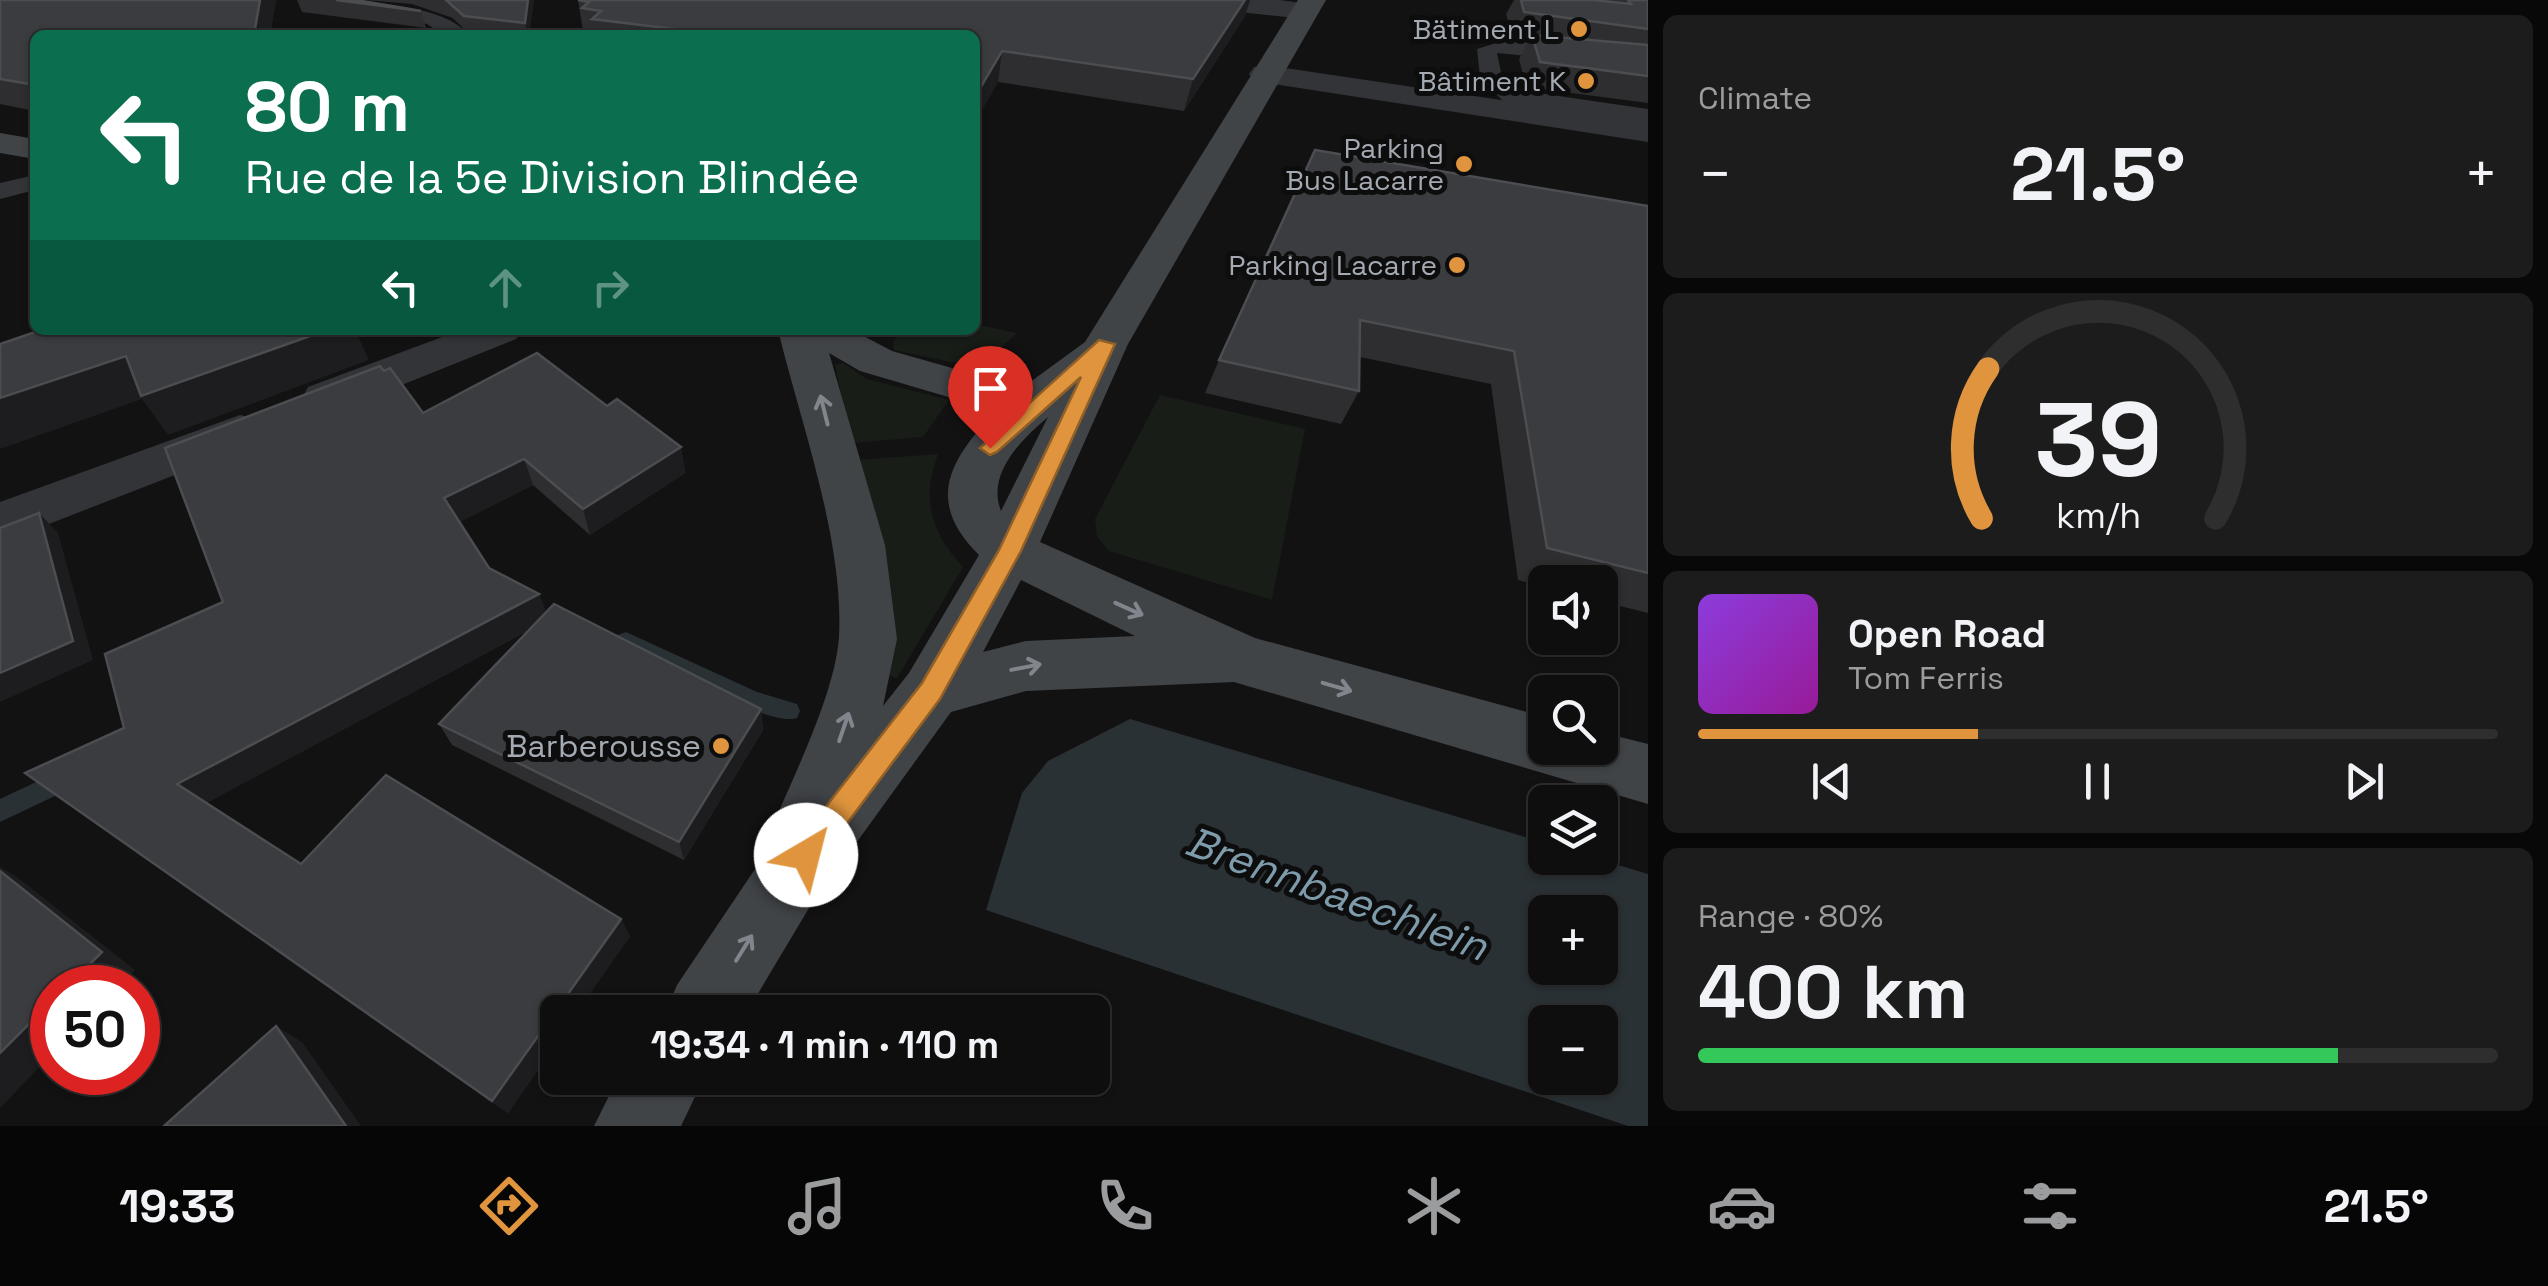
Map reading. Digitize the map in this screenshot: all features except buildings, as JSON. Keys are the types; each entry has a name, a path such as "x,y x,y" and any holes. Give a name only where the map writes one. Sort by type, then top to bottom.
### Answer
{"main road":[{"path":"715,995 784,883 931,691 1009,551 1106,344 1309,6"},
{"path":"0,143 30,149"},
{"path":"784,883 848,720 868,639 858,545 801,335"},
{"path":"828,335 876,361 1032,406"},
{"path":"1106,344 1032,406 990,448 972,478 971,502 983,528 1009,551 1243,660 1528,740"},
{"path":"931,691 1056,662 1243,660"},
{"path":"1615,765 1648,774"},
{"path":"635,1126 654,1095"}],"street":[{"path":"1200,0 1309,6"},
{"path":"1266,74 1648,132"},
{"path":"0,523 488,335"}],"lane":[{"path":"312,0 432,19 453,30"},
{"path":"1648,62 1509,45 1487,49 1486,66 1494,84 1511,96 1648,116"},
{"path":"0,191 30,183"}],"shaded area":[{"path":"980,325 1017,333 979,368 894,350 893,341 900,335 980,335"},
{"path":"843,363 867,379 949,400 923,437 852,443 835,365"},
{"path":"1160,395 1305,429 1272,600 1109,551 1097,536 1095,519"},
{"path":"938,454 930,486 932,515 943,541 963,567 897,678 882,673 857,460"}],"water":[{"path":"1130,719 1528,838 1528,875 1618,875 1618,865 1648,874 1648,1126 1628,1126 1536,1095 1618,1095 1618,1005 1528,1005 1528,1092 986,910 1022,793 1048,761"}],"waterway":[{"name":"Brennbaechlein","path":"626,641 752,700 789,711"},
{"name":"Brennbaechlein","path":"0,811 68,778"}],"place":[{"name":"Bätiment L","path":"1579,29"},
{"name":"Bâtiment K","path":"1586,81"},
{"name":"Parking Bus Lacarre","path":"1464,164"},
{"name":"Parking Lacarre","path":"1457,265"},
{"name":"Barberousse","path":"721,746"}],"route":[{"path":"806,855 931,691 1009,551 1106,344 1032,406 990,448"}]}
